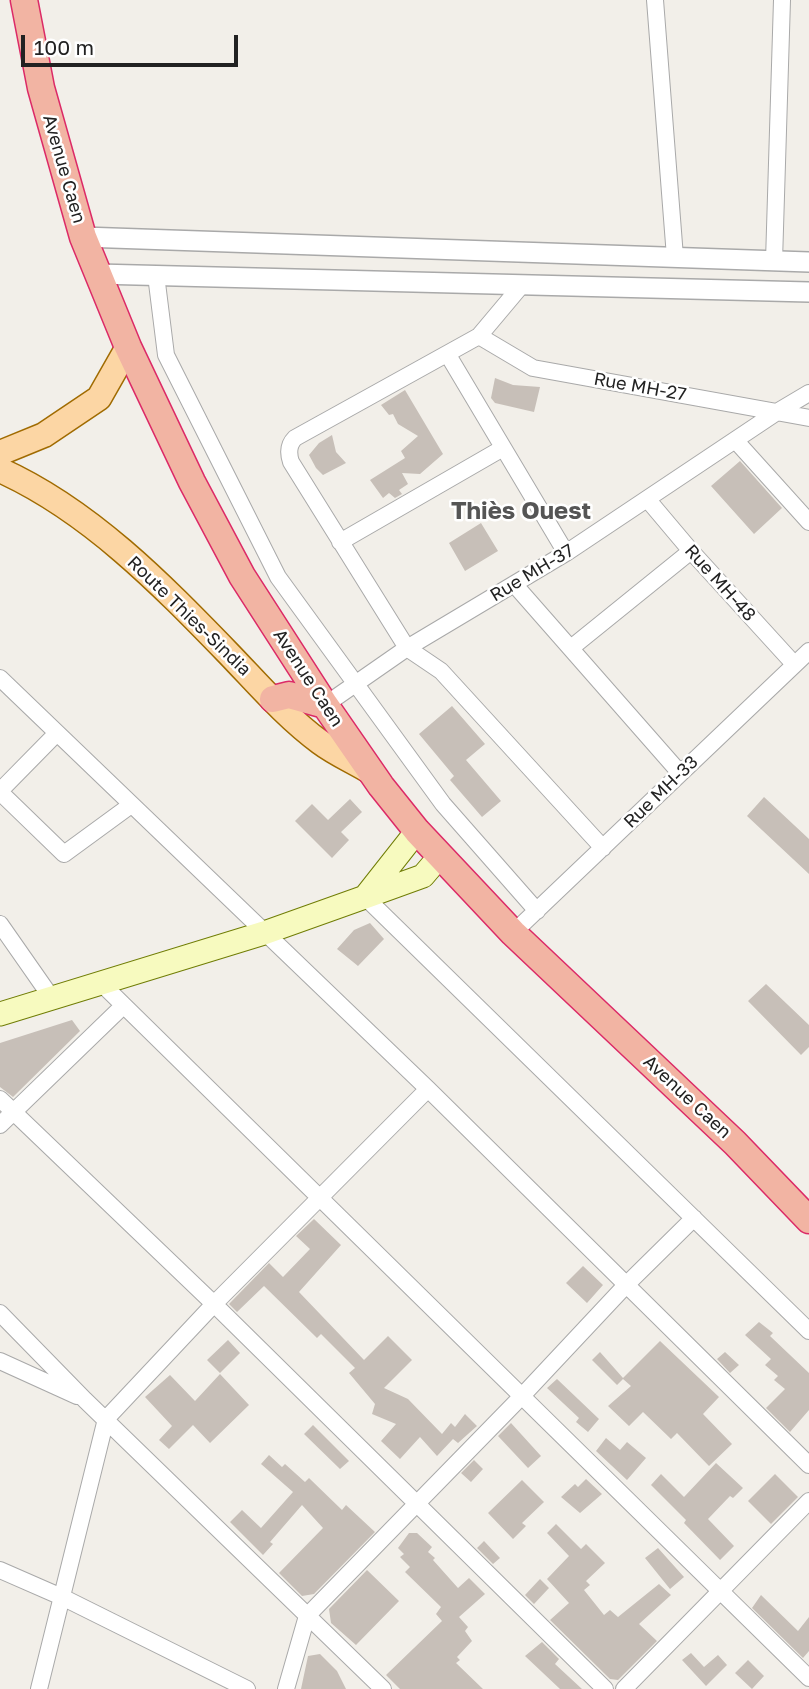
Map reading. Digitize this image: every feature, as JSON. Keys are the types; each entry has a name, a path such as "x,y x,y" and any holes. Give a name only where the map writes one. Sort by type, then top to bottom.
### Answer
{"highway":[{"name":"Avenue Caen","path":"24,0 41,88 83,237 128,347 192,482 242,576 325,705 371,772 440,856 513,933 735,1143 809,1220"},
{"path":"273,699 289,695 325,705"}],"main road":[{"path":"0,453 44,435 99,398 128,347"},
{"name":"Route Thies-Sindia","path":"0,470 27,482 95,529 134,561 321,743 371,772"},
{"path":"365,897 417,831"},
{"path":"0,1014 264,933 365,897 423,876 440,856"}],"street":[{"path":"655,0 675,257"},
{"path":"774,261 782,0"},
{"path":"83,237 809,262"},
{"path":"97,274 809,292"},
{"path":"156,275 166,355 278,577 443,804 537,911"},
{"path":"521,286 479,336 292,441 289,454 291,462 407,648 441,671 603,848"},
{"name":"Rue MH-27","path":"479,336 533,368 809,418"},
{"path":"447,355 566,553"},
{"name":"Rue MH-37","path":"325,705 407,648 566,553 809,393"},
{"path":"736,441 809,522"},
{"path":"340,542 503,448"},
{"name":"Rue MH-48","path":"648,500 794,664"},
{"path":"571,648 691,551"},
{"path":"514,584 680,773"},
{"name":"Rue MH-33","path":"513,933 809,651"},
{"path":"1,681 428,1089 809,1465"},
{"path":"57,733 0,792 64,854 131,805"},
{"path":"365,897 809,1331"},
{"path":"0,924 51,997"},
{"path":"101,982 122,1006 321,1196 809,1678"},
{"path":"0,1125 122,1006"},
{"path":"39,1689 64,1598 106,1419 214,1304 428,1089"},
{"path":"0,1100 214,1304 605,1689"},
{"path":"286,1689 307,1616 694,1218"},
{"path":"0,1312 85,1400 383,1689"},
{"path":"0,1361 85,1400"},
{"path":"624,1689 809,1501"},
{"path":"0,1570 64,1598 247,1689"}],"building":[{"path":"495,378 513,385 540,387 534,412 495,403 491,398"},
{"path":"405,390 443,454 420,474 402,473 408,484 399,490 402,494 395,498 389,493 383,498 370,480 405,458 401,451 418,436 398,424 393,414 389,415 381,405"},
{"path":"332,435 336,452 346,463 323,475 309,455 319,443"},
{"path":"740,461 782,508 754,534 711,486"},
{"path":"481,523 498,551 465,571 449,543"},
{"path":"452,706 485,744 466,760 501,801 482,817 450,780 454,776 419,734"},
{"path":"764,797 809,839 809,874 747,816"},
{"path":"350,799 362,812 341,832 349,840 332,858 295,821 312,804 328,820"},
{"path":"370,923 384,939 358,966 337,949 354,930"},
{"path":"766,984 809,1025 809,1047 801,1055 748,1001"},
{"path":"72,1020 80,1031 13,1097 0,1087 0,1043"},
{"path":"314,1219 341,1245 299,1292 364,1360 388,1336 412,1360 384,1388 408,1399 442,1434 451,1423 455,1427 465,1414 477,1426 458,1443 453,1439 437,1456 420,1437 400,1459 381,1441 396,1424 372,1414 375,1404 349,1373 355,1368 321,1334 317,1338 264,1286 237,1312 229,1304 269,1263 283,1277 310,1249 296,1236"},
{"path":"583,1266 603,1285 587,1303 566,1283"},
{"path":"759,1322 773,1333 770,1336 809,1373 809,1410 790,1432 766,1408 785,1389 774,1380 778,1376 765,1365 771,1359 745,1335"},
{"path":"228,1340 240,1353 220,1373 207,1360"},
{"path":"660,1341 719,1397 703,1414 732,1444 709,1466 677,1433 671,1439 643,1412 629,1426 608,1406 631,1386 623,1379 617,1385 592,1360 600,1352 623,1378"},
{"path":"725,1352 739,1365 730,1373 717,1359"},
{"path":"220,1374 249,1405 210,1443 193,1425 169,1449 159,1440 172,1426 145,1397 170,1375 195,1401"},
{"path":"557,1379 599,1419 588,1432 576,1422 579,1418 547,1388"},
{"path":"511,1423 541,1456 528,1468 498,1436"},
{"path":"313,1425 349,1461 340,1469 304,1434"},
{"path":"606,1438 620,1450 627,1442 646,1458 627,1480 596,1451"},
{"path":"269,1455 282,1467 285,1464 305,1482 309,1478 342,1510 346,1505 375,1532 314,1594 302,1596 279,1573 323,1528 302,1505 270,1542 273,1544 263,1555 230,1522 242,1510 261,1528 293,1492 261,1464"},
{"path":"474,1460 483,1469 471,1482 461,1473"},
{"path":"716,1463 743,1488 733,1498 730,1496 708,1519 734,1546 720,1560 651,1485 661,1474 684,1497"},
{"path":"775,1474 798,1497 771,1524 748,1501"},
{"path":"586,1479 602,1494 580,1513 561,1497 575,1484 578,1487"},
{"path":"522,1480 544,1502 522,1523 526,1526 513,1539 488,1513"},
{"path":"556,1524 581,1549 586,1544 605,1563 586,1581 590,1585 584,1590 604,1615 610,1610 618,1617 659,1584 671,1595 639,1624 657,1641 618,1680 610,1679 550,1620 569,1603 547,1579 569,1556 547,1533"},
{"path":"409,1533 417,1533 432,1547 428,1552 435,1558 433,1560 458,1588 469,1578 485,1594 459,1617 468,1627 465,1631 472,1641 457,1657 460,1660 456,1663 483,1689 400,1689 386,1675 442,1621 436,1614 441,1607 405,1572 410,1567 400,1557 404,1554 398,1548"},
{"path":"484,1541 500,1558 493,1564 477,1548"},
{"path":"658,1548 684,1577 670,1589 645,1558"},
{"path":"367,1570 399,1601 356,1645 331,1623 329,1609"},
{"path":"540,1579 549,1588 534,1604 525,1595"},
{"path":"761,1595 798,1631 809,1617 809,1651 803,1658 752,1608"},
{"path":"542,1642 559,1659 555,1664 582,1689 560,1689 525,1656"},
{"path":"691,1653 704,1667 718,1655 727,1665 706,1686 682,1660"},
{"path":"320,1654 337,1671 346,1689 301,1689 308,1656"},
{"path":"748,1660 764,1676 752,1689 735,1673"}],"district":[{"name":"Thiès Ouest","path":"521,511"}]}
